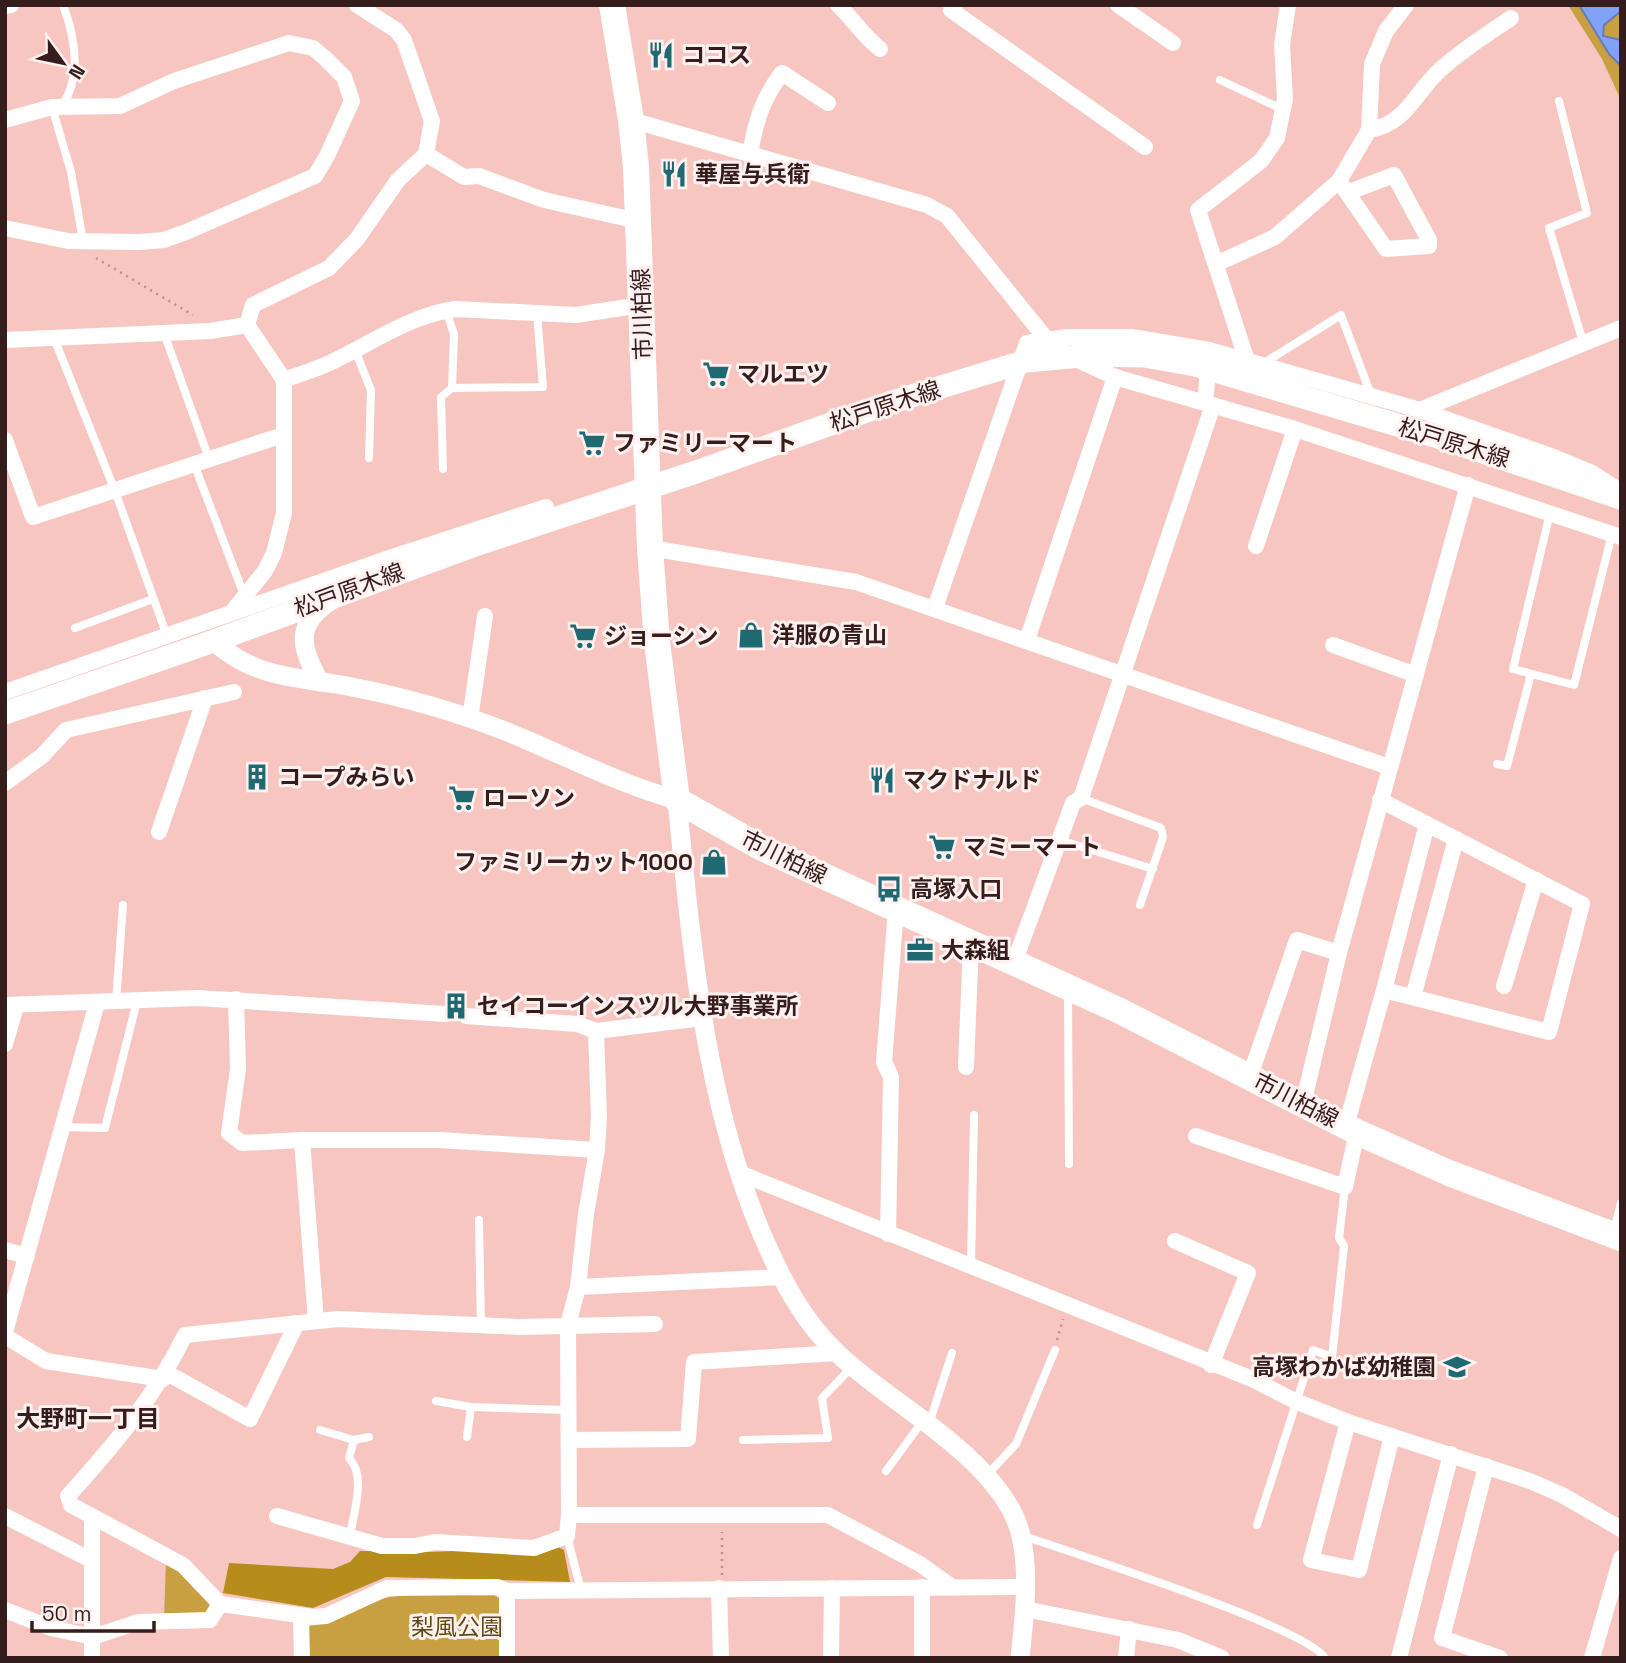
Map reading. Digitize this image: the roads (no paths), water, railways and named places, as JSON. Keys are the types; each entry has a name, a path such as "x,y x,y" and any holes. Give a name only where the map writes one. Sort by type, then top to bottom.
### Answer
{"main road":[{"name":"市川柏線","path":"612,5 631,120 638,221 650,548 657,642 677,800 761,846 1068,988 1250,1076 1352,1129 1449,1173 1617,1237"},
{"name":"松戸原木線","path":"5,713 214,641 478,544 696,472 892,402 1026,361 1093,355 1144,356 1195,365 1438,437 1621,498"}],"street":[{"path":"5,6 11,5"},
{"path":"232,612 265,571 274,553 284,513 284,380 247,325 248,313 253,305 328,268 357,239 398,180 426,154 432,121 411,53 396,30 357,5"},
{"path":"954,5 951,10 1145,146"},
{"path":"1118,5 1173,43"},
{"path":"1254,363 1198,210 1261,162 1278,138 1284,110 1283,45 1288,5"},
{"path":"1344,187 1369,130 1372,64 1386,31 1406,5"},
{"path":"843,7 858,31 880,49"},
{"path":"1369,130 1388,127 1404,114 1440,70 1511,18"},
{"path":"5,120 57,107 120,106 174,81 289,43 313,48 326,59 344,77 352,101 315,176 243,209 164,240 81,241 5,228"},
{"path":"750,153 757,114 782,73 828,103"},
{"path":"631,120 927,205 947,216 1048,341 1071,357 1115,377 1295,429 1616,536"},
{"path":"426,154 464,177 479,177 544,200 638,221"},
{"path":"1216,264 1275,237 1344,187 1394,175 1430,246 1386,249 1344,187"},
{"path":"284,380 355,350 407,324 446,311 576,315 641,305"},
{"path":"5,340 163,333 247,325"},
{"path":"1420,410 1621,328"},
{"path":"935,608 1027,343 1067,338 1132,337 1209,350 1420,410 1551,456 1592,474 1621,491"},
{"path":"1014,963 1073,803 1081,799 1209,404 1209,350"},
{"path":"1027,640 1115,377"},
{"path":"1463,426 1457,414 1465,390"},
{"path":"1256,546 1295,429"},
{"path":"5,440 33,517 283,435"},
{"path":"1303,1104 1380,800 1468,485"},
{"path":"5,692 232,612 546,507"},
{"path":"650,548 856,582 1390,767"},
{"path":"320,682 303,647 305,632 310,619 323,606 348,590"},
{"path":"470,719 485,616"},
{"path":"214,641 232,659 266,672 381,694 470,719 629,786 677,800 702,1017 742,1174 782,1277 815,1329 845,1360 987,1475 1011,1511 1021,1535 1025,1609 1020,1658"},
{"path":"1333,645 1416,675"},
{"path":"5,783 42,756 66,730 234,692"},
{"path":"159,832 205,698"},
{"path":"1380,800 1582,904 1549,1032 1384,990"},
{"path":"1196,1136 1345,1187 1352,1129 1384,990 1427,824"},
{"path":"1413,997 1456,839"},
{"path":"1504,986 1536,880"},
{"path":"888,1234 891,1077 884,1062 896,909"},
{"path":"1250,1076 1297,940 1339,954"},
{"path":"966,1067 971,943"},
{"path":"236,999 238,1069 229,1133 242,1143 439,1140 597,1150"},
{"path":"5,1044 10,1005 236,999 445,1014"},
{"path":"97,1003 27,1255 7,1341 46,1362 165,1376 250,1419 297,1323"},
{"path":"466,1016 577,1024 596,1031 702,1017"},
{"path":"277,1516 382,1546 415,1546 435,1542 534,1548 567,1536 570,1440 567,1410 568,1325 578,1287 586,1214 597,1150 599,1117 596,1031"},
{"path":"302,1140 316,1321"},
{"path":"742,1174 1252,1380 1348,1422 1451,1454 1562,1495 1621,1529"},
{"path":"1175,1241 1248,1273 1211,1365"},
{"path":"5,1250 27,1255"},
{"path":"578,1287 782,1277"},
{"path":"655,1324 481,1326 369,1320 316,1321 185,1335 165,1376 129,1427 68,1496 71,1505 183,1564 220,1604 301,1617 326,1616 387,1588 497,1587 507,1591 1024,1587"},
{"path":"570,1440 688,1439 694,1363 845,1360"},
{"path":"1348,1422 1311,1560 1359,1570 1392,1436"},
{"path":"1399,1658 1451,1454"},
{"path":"1486,1466 1442,1638 1500,1658"},
{"path":"569,1515 828,1515 920,1564 953,1587"},
{"path":"5,1516 91,1560"},
{"path":"92,1517 92,1658"},
{"path":"1592,1658 1621,1558"},
{"path":"922,1587 922,1658"},
{"path":"719,1588 720,1658"},
{"path":"831,1658 832,1588"},
{"path":"507,1591 507,1658"},
{"path":"5,1610 51,1629 93,1637 138,1622 210,1620 220,1604"},
{"path":"1025,1609 1178,1640 1222,1658"},
{"path":"301,1617 302,1658"},
{"path":"1126,1658 1129,1629"}],"lane":[{"path":"63,5 69,21 75,70 73,90 57,107 71,172 81,241"},
{"path":"1220,80 1284,110"},
{"path":"1559,101 1587,212 1549,228 1584,342"},
{"path":"446,311 454,334 452,388"},
{"path":"443,469 441,397 452,388 543,387 537,314"},
{"path":"1254,363 1341,315 1372,397"},
{"path":"163,333 244,595"},
{"path":"54,338 115,491 167,636"},
{"path":"355,350 371,390 369,458"},
{"path":"1550,513 1513,669 1574,685 1616,536"},
{"path":"75,628 153,599"},
{"path":"1497,764 1507,766 1531,674"},
{"path":"1081,799 1161,828 1163,837 1140,905"},
{"path":"1060,840 1153,869"},
{"path":"116,1002 123,905"},
{"path":"1068,988 1069,1164"},
{"path":"63,1127 105,1128 136,1000"},
{"path":"971,1266 974,1115"},
{"path":"1257,1525 1313,1350 1332,1357 1344,1246 1339,1238 1345,1187"},
{"path":"1617,1237 1621,1203"},
{"path":"480,1220 481,1326"},
{"path":"987,1475 1016,1444 1055,1350"},
{"path":"886,1471 925,1424 951,1353"},
{"path":"743,1440 828,1438 822,1398 845,1360"},
{"path":"436,1401 471,1407 567,1410"},
{"path":"467,1437 471,1407"},
{"path":"320,1430 354,1440 369,1437"},
{"path":"349,1536 358,1478 356,1465 349,1458 354,1440"},
{"path":"1021,1535 1242,1613 1313,1645 1325,1658"},
{"path":"567,1536 581,1590"}],"water":[{"path":"1579,5 1621,5 1621,11 1604,25 1603,36 1621,40 1621,66 1609,54"}],"place":[{"name":"ココス","path":"661,55"},
{"name":"華屋与兵衛","path":"674,174"},
{"name":"マルエツ","path":"716,374"},
{"name":"ファミリーマート","path":"592,443"},
{"name":"洋服の青山","path":"751,635"},
{"name":"ジョーシン","path":"583,636"},
{"name":"コープみらい","path":"257,777"},
{"name":"マクドナルド","path":"882,780"},
{"name":"ローソン","path":"462,798"},
{"name":"マミーマート","path":"942,847"},
{"name":"ファミリーカット1000","path":"714,862"},
{"name":"高塚入口","path":"889,889"},
{"name":"大森組","path":"920,950"},
{"name":"セイコーインスツル大野事業所","path":"456,1006"},
{"name":"高塚わかば幼稚園","path":"1457,1367"}],"district":[{"name":"大野町一丁目","path":"88,1419"}],"park label":[{"name":"梨風公園","path":"457,1627"}]}
